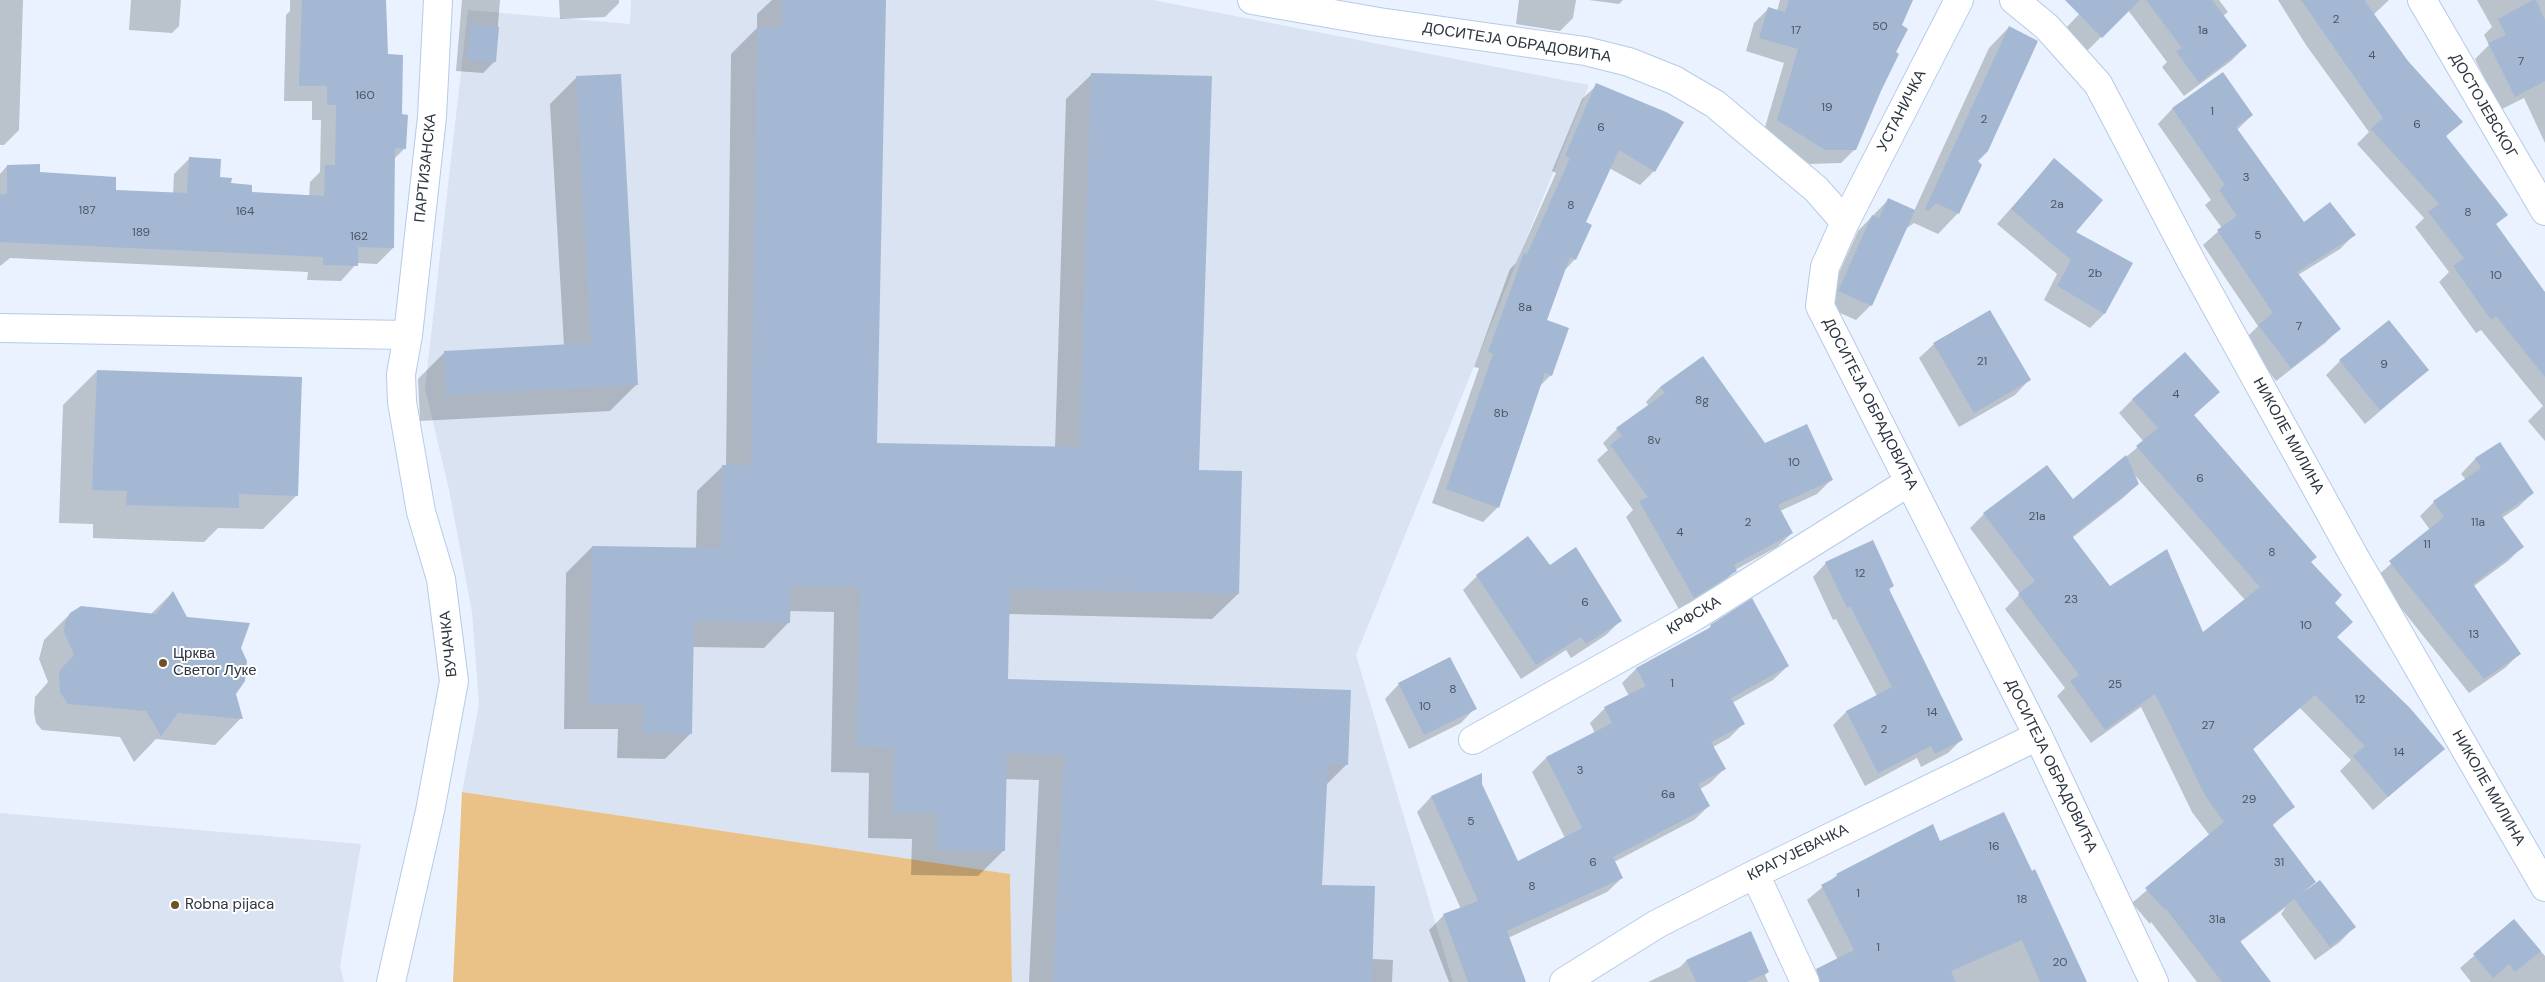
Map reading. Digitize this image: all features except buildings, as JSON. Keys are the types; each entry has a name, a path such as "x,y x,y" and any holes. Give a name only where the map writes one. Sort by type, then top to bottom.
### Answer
{"street":[{"name":"ПАРТИЗАНСКА","path":"408,334 432,117 438,0"},
{"name":"ДОСИТЕЈА ОБРАДОВИЋА","path":"1252,0 1379,22 1584,51 1629,62 1674,80 1715,104 1816,190 1846,222 1825,267 1820,306 2038,736 2154,982"},
{"name":"УСТАНИЧКА","path":"1846,222 1960,0"},
{"name":"НИКОЛЕ МИЛИНА","path":"2014,0 2047,27 2098,84 2191,261 2354,556 2545,887"},
{"name":"ДОСТОЈЕВСКОГ","path":"2422,0 2545,212"},
{"path":"0,328 408,334"},
{"name":"ВУЧАЧКА","path":"391,982 430,811 454,681 441,579 421,512 402,402 401,374 408,334"},
{"name":"КРФСКА","path":"1473,740 1696,616 1908,482"},
{"name":"КРАГУЈЕВАЧКА","path":"1564,982 1657,924 2038,736"},
{"path":"1755,874 1805,982"}],"shaded area":[{"path":"631,0 1153,0 1589,85 1356,655 1453,982 1012,982 1010,874 462,792 479,705 472,612 449,490 425,388 468,10 630,24"},
{"path":"462,792 1010,874 1012,982 453,982"},
{"name":"Robna pijaca","path":"0,813 361,844 340,966 344,982 0,982"}],"place":[{"name":"Црква Светог Луке","path":"163,663"},
{"name":"Robna pijaca","path":"175,905"}]}
